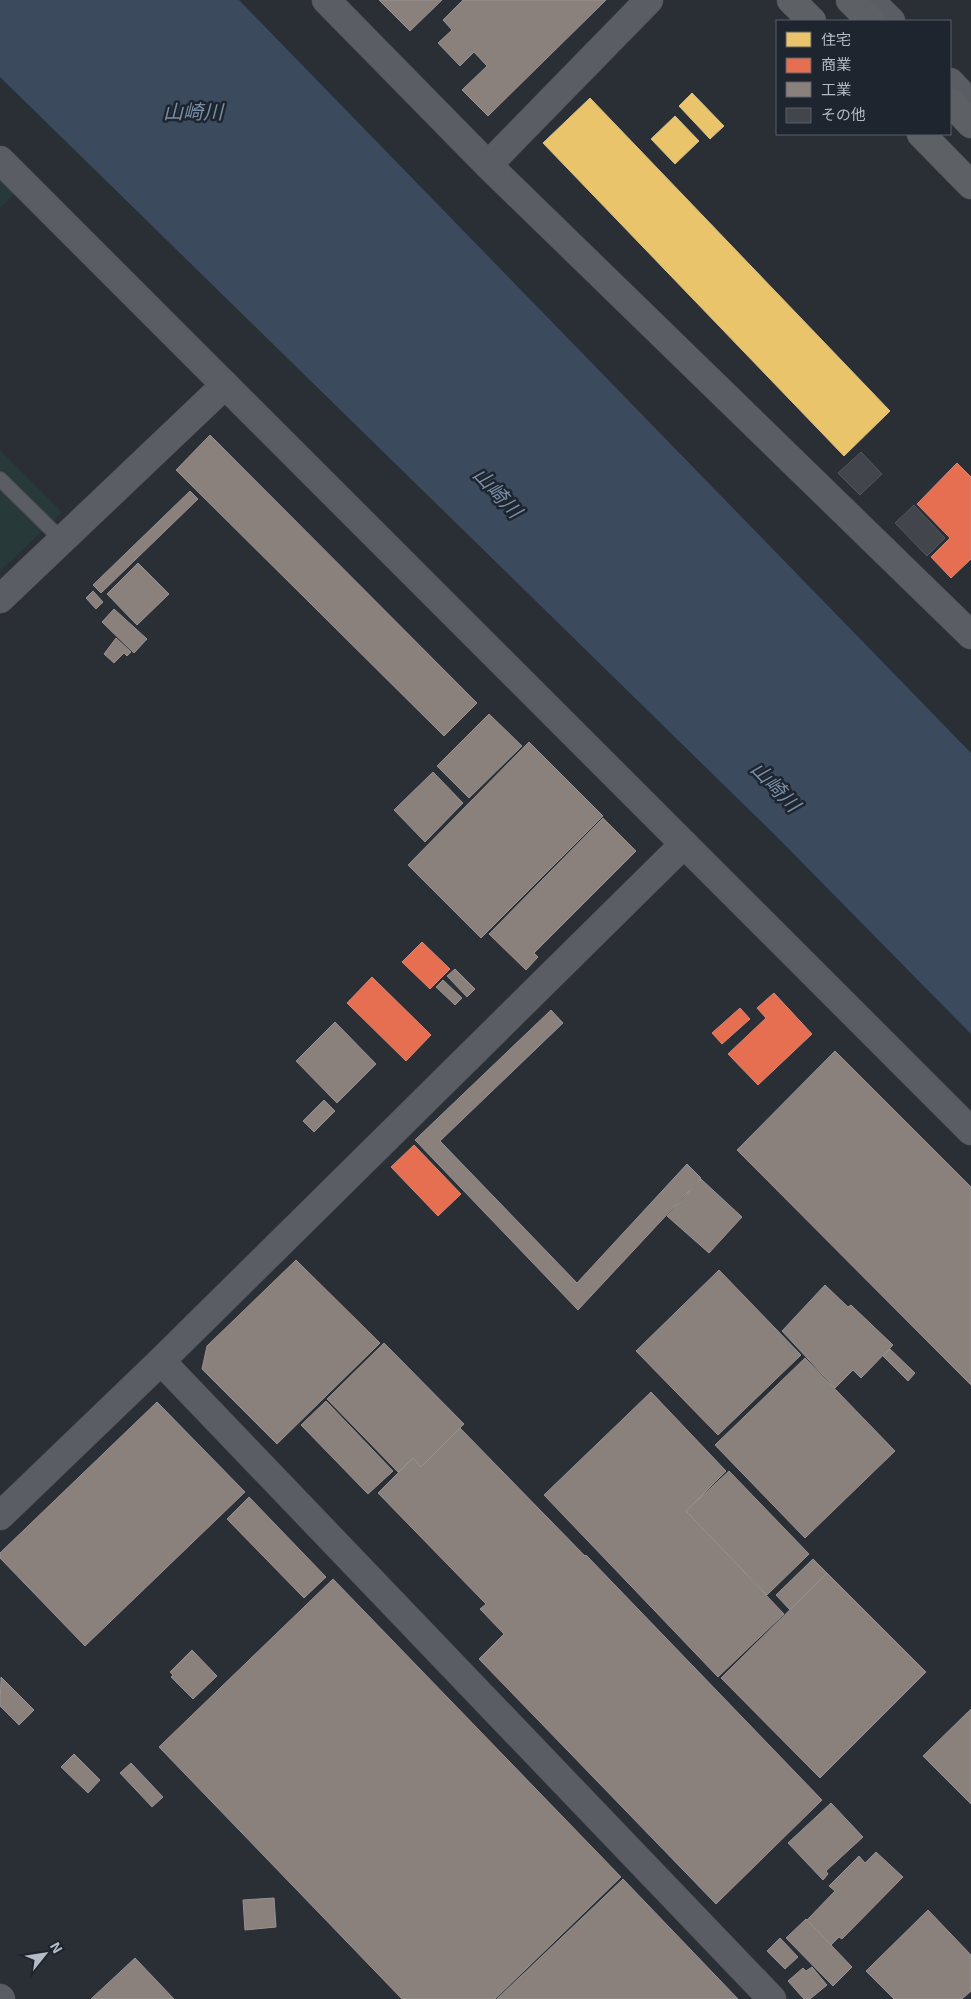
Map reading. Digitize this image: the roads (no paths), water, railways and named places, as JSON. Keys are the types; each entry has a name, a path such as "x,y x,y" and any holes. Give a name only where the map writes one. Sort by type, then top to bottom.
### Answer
{"highway":[{"path":"792,0 811,20"},
{"path":"850,0 870,20"},
{"path":"951,103 971,124"},
{"path":"922,135 971,185"}],"street":[{"path":"326,0 488,165 971,635"},
{"path":"488,165 649,0"},
{"path":"870,0 890,20"},
{"path":"951,83 971,104"},
{"path":"0,160 971,1131"},
{"path":"0,599 225,385"},
{"path":"0,1516 161,1361 684,844"},
{"path":"161,1361 772,1999"}],"lane":[{"path":"0,479 61,540"}],"water":[{"name":"山崎川","path":"0,0 239,0 971,753 971,1034 776,836 0,77"}]}
